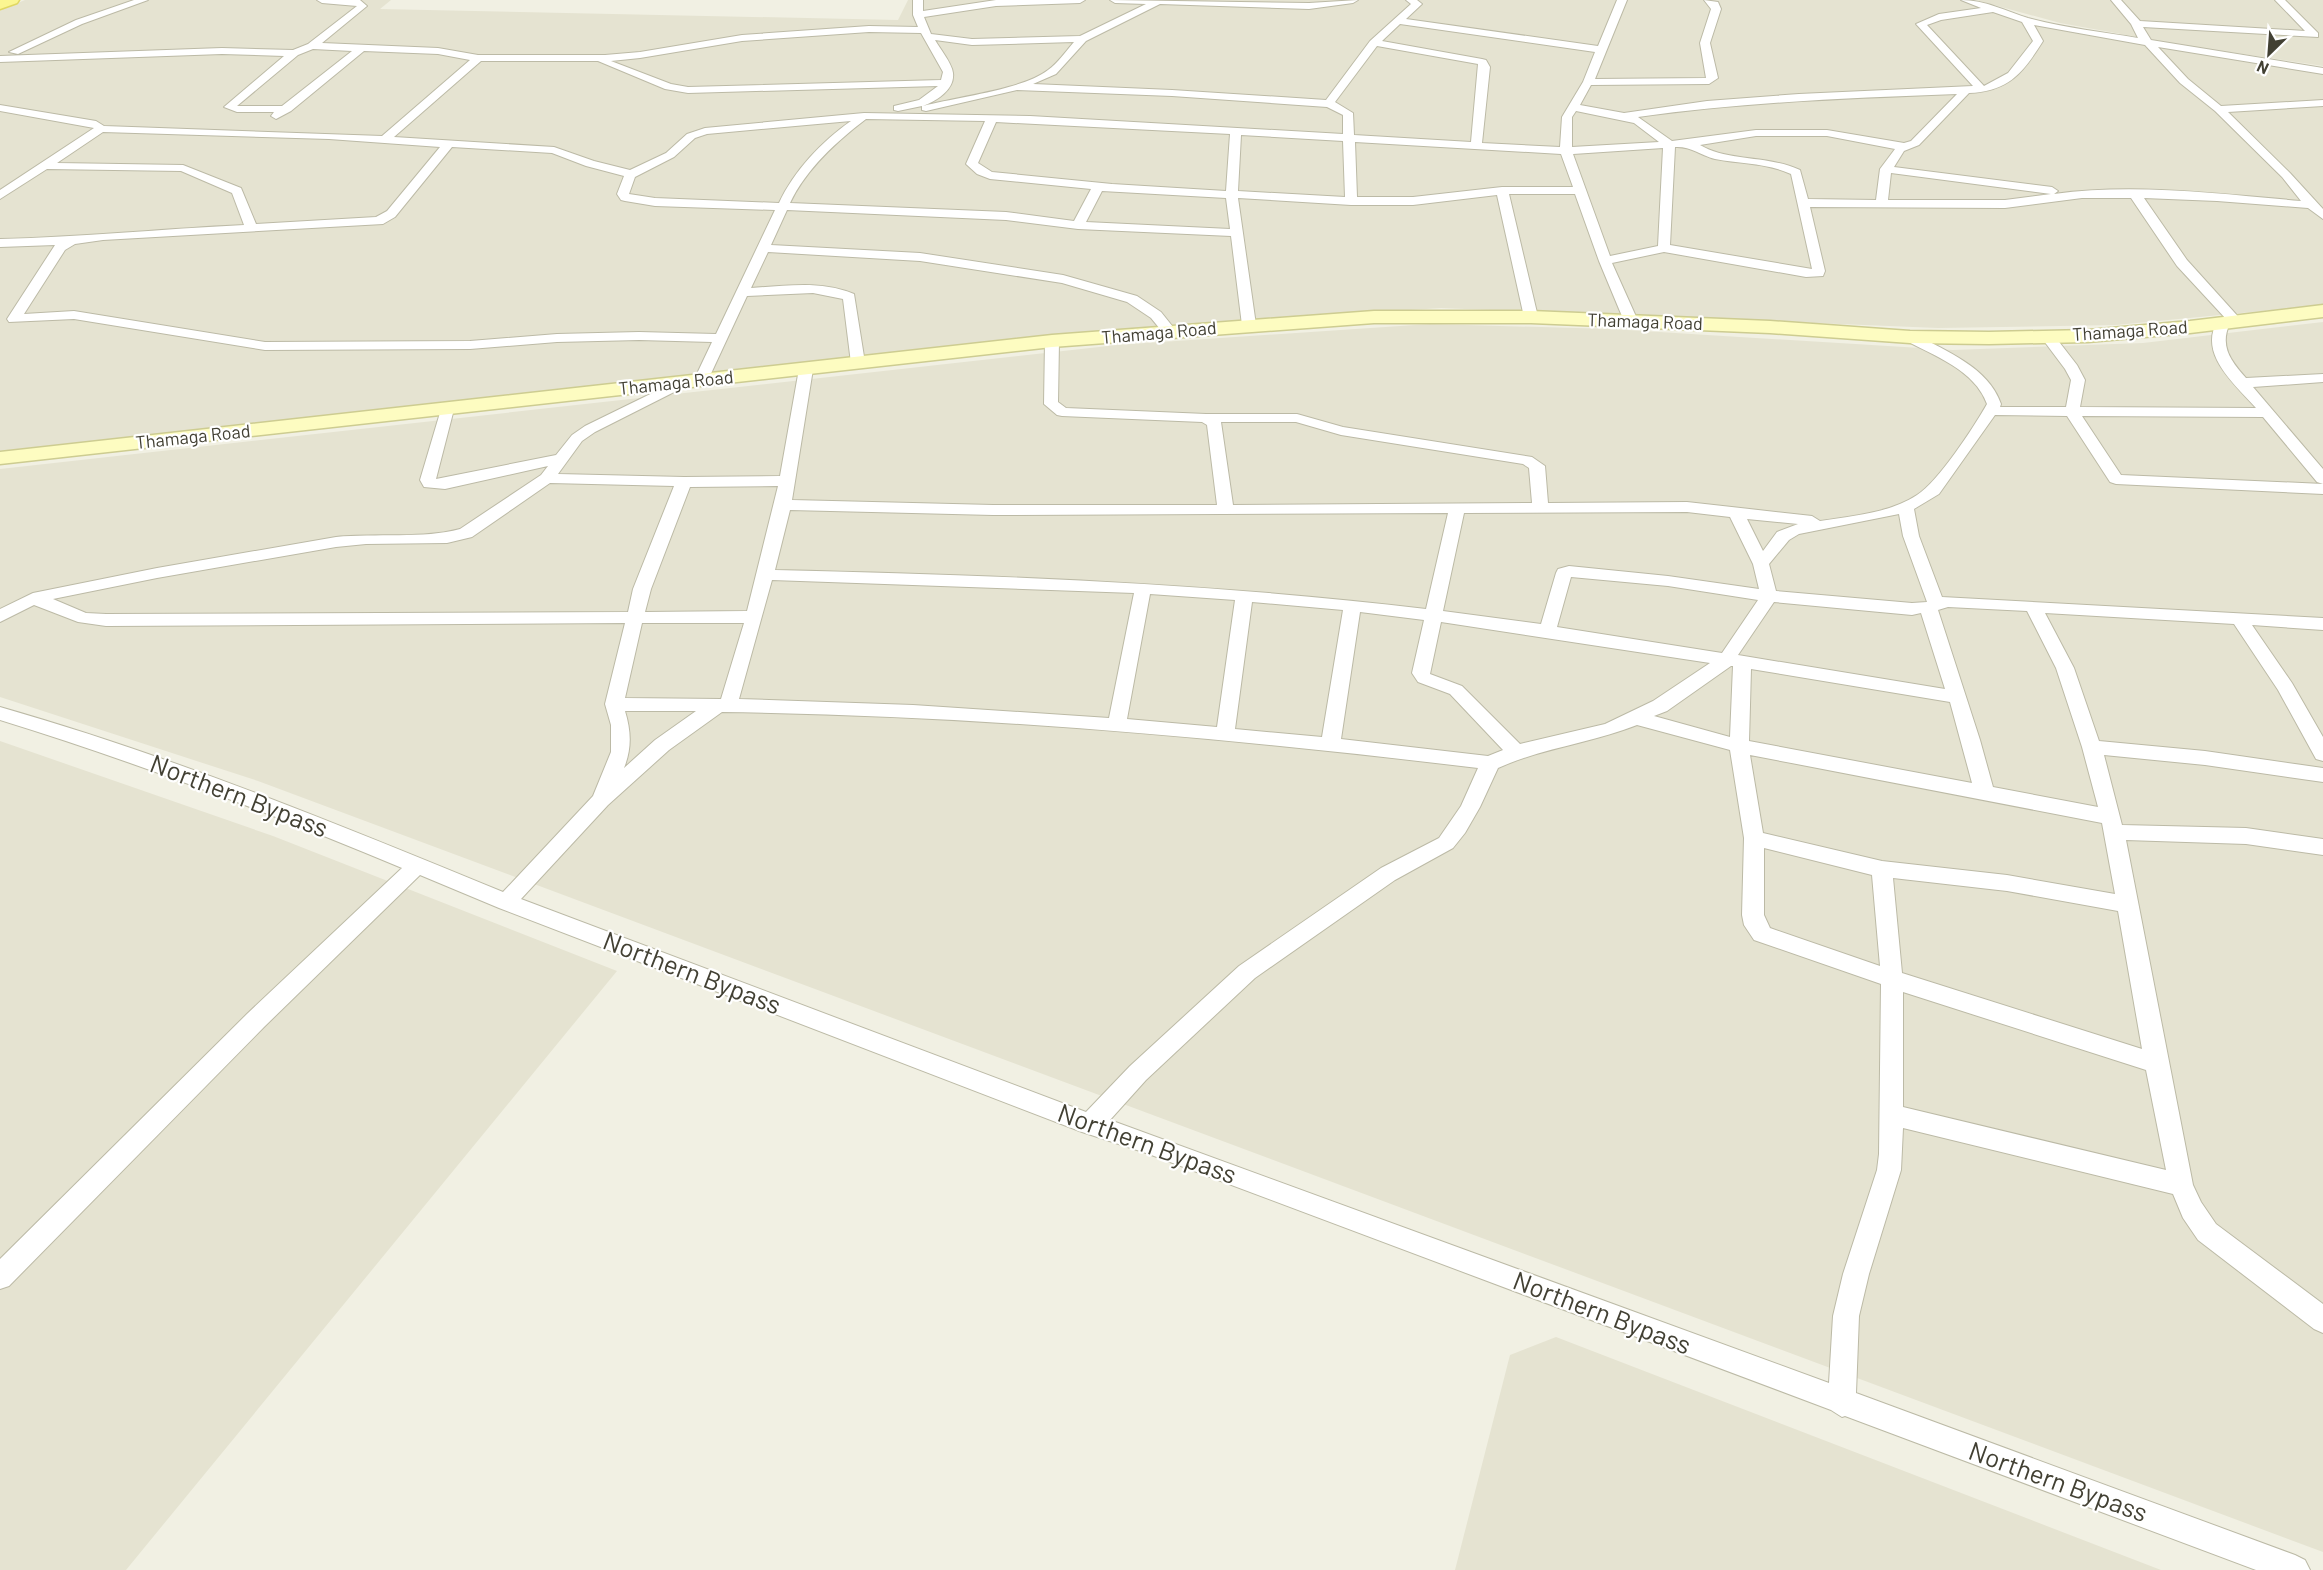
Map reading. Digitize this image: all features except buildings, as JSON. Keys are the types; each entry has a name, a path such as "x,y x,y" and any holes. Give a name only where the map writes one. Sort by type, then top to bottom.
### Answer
{"main road":[{"path":"0,5 12,0"},
{"name":"Thamaga Road","path":"0,458 1052,342 1374,317 1531,317 1770,327 1910,337 2048,337 2088,336 2323,311"}],"street":[{"path":"0,58 79,22 144,0"},
{"path":"287,109 230,107 294,53 312,46 362,4 322,0"},
{"path":"918,0 923,25 948,72 944,84 932,99 922,106"},
{"path":"934,2 966,7 1018,1 1080,0"},
{"path":"1115,0 1309,6 1353,0"},
{"path":"1330,104 1374,43 1417,4 1411,0"},
{"path":"1622,0 1588,82 1567,117 1566,151 1605,261 1631,321"},
{"path":"1588,82 1709,81 1713,78 1705,43 1716,9 1715,4 1709,0"},
{"path":"1966,0 2026,20 2066,29 2323,71"},
{"path":"2116,0 2136,24 2138,31 2184,81 2219,109 2323,215"},
{"path":"2136,24 2314,35 2280,0"},
{"path":"1157,2 1082,39 1052,72 1017,87 864,116 705,131 691,136 670,154 630,175 622,194 635,200 1006,216 1078,225 1238,232"},
{"path":"312,46 438,51 478,58 640,56 742,38 923,25 966,7"},
{"path":"1982,90 1921,24 1939,16 1995,10"},
{"path":"1624,116 1707,104 1776,98 1982,90 2008,80 2018,72 2029,56 2037,38 2026,20"},
{"path":"1398,21 1601,50"},
{"path":"923,25 972,42 1082,39"},
{"path":"1374,43 1482,62 1485,67 1476,144"},
{"path":"249,133 287,109 362,48"},
{"path":"0,58 199,51 294,53"},
{"path":"386,138 478,58"},
{"path":"596,58 669,87 688,90 944,84"},
{"path":"1017,87 1172,93 1330,104 1348,113 1350,120 1348,138 1351,201"},
{"path":"1882,203 1886,169 1900,149 1915,143 1966,90"},
{"path":"2219,109 2323,103"},
{"path":"922,106 962,117"},
{"path":"1573,107 1624,116 1638,121 1669,144"},
{"path":"0,108 96,124 101,129"},
{"path":"701,380 791,189 819,153 835,137 864,116 962,117 1476,144 1566,151 1689,143 1756,132 1819,132 1905,147"},
{"path":"992,119 972,164 975,169 990,175 1098,187 1351,201 1413,201 1502,191 1579,190"},
{"path":"0,195 101,129 386,138 554,150 590,164 630,175"},
{"path":"1236,132 1232,196 1249,326"},
{"path":"0,243 72,241 103,236 379,221 391,214 450,142"},
{"path":"1605,261 1664,248 1806,273 1818,273 1820,266 1794,170 1706,154 1689,143"},
{"path":"1664,248 1669,144"},
{"path":"47,166 189,169 237,191 251,227"},
{"path":"1886,169 2082,194 2217,197 2311,205"},
{"path":"1078,225 1098,187"},
{"path":"1502,191 1531,317"},
{"path":"1804,203 2004,204 2082,194"},
{"path":"2135,194 2182,263 2230,322 2217,339 2227,365 2323,479"},
{"path":"72,241 60,247 14,319 74,315 265,346 470,345 557,338 639,336 721,338"},
{"path":"762,248 920,257 1063,279 1132,299 1156,315 1170,332"},
{"path":"744,292 822,289 837,291 849,297 858,363"},
{"path":"1761,564 1783,536 1794,530 1882,513 1924,500 1991,411 1993,398 1970,371 1910,337"},
{"path":"2048,337 2072,368 2078,380 2072,412 2114,476 2121,480 2323,489"},
{"path":"1052,342 1051,404 1062,412 1206,418 1297,418 1341,431 1527,460 1537,466 1539,508"},
{"path":"506,902 601,801 662,744 723,705 754,617 783,506 806,369"},
{"path":"2241,383 2323,378"},
{"path":"0,615 33,598 157,573 336,542 366,539 447,538 466,533 547,478 578,438 590,429 681,383"},
{"path":"447,409 428,480 430,483 445,484 560,459"},
{"path":"1991,411 2266,413"},
{"path":"1206,418 1214,423 1215,427 1226,510"},
{"path":"2299,449 2323,451"},
{"path":"547,478 684,483 787,481"},
{"path":"601,801 621,752 620,725 614,704 634,619 642,589 684,483"},
{"path":"783,506 1226,510 1687,507 1830,523"},
{"path":"1905,506 1911,536 1984,792"},
{"path":"1457,508 1432,615 1422,676 1456,690 1516,752"},
{"path":"614,704 910,711 1117,724 1331,743 1490,762 1516,752 1610,729 1660,706 1734,661 1769,596 1761,564 1736,512"},
{"path":"1547,633 1564,573 1569,571 1668,581 1769,596 1912,609 1947,601 2323,624"},
{"path":"764,575 988,580 1143,588 1352,606 1432,615 1734,661 1956,698"},
{"path":"1117,724 1143,588"},
{"path":"1225,735 1244,596"},
{"path":"33,598 84,618 106,620 754,617"},
{"path":"1331,743 1352,606"},
{"path":"2033,606 2065,668 2092,747 2112,824 2181,1185 2192,1210 2207,1232 2323,1320"},
{"path":"2239,619 2286,687 2323,754"},
{"path":"1734,661 1739,746 1754,838 1753,915 1755,925 1762,934 1892,979 2156,1063"},
{"name":"Northern Bypass","path":"0,713 65,733 286,812 506,902 1090,1124 1146,1142 2295,1570"},
{"path":"1636,718 1739,746 1984,792 2112,824 2246,836 2323,847"},
{"path":"2092,747 2205,758 2323,775"},
{"path":"1090,1124 1138,1073 1247,972 1388,874 1446,843 1470,807 1490,762"},
{"path":"1754,838 1882,869 2007,884 2128,905"},
{"path":"0,1277 256,1020 417,866"},
{"path":"1842,1403 1846,1316 1856,1274 1888,1170 1891,1115 1892,979 1882,869"},
{"path":"1891,1115 2181,1185"}],"shaded area":[{"path":"25,0 391,0 380,9 898,20 908,0 1960,0 2047,26 2323,71 2323,305 2116,325 1938,328 1441,308 1171,326 0,451 0,10"},
{"path":"1976,0 2323,0 2323,66 2188,46 2060,23"},
{"path":"2323,322 2323,1552 258,781 0,697 0,469 1117,345 1430,324 1611,329 1953,350 2143,343"},
{"path":"0,741 273,836 617,971 126,1570 0,1570"},
{"path":"1556,1337 2161,1570 1455,1570 1510,1355"}]}
